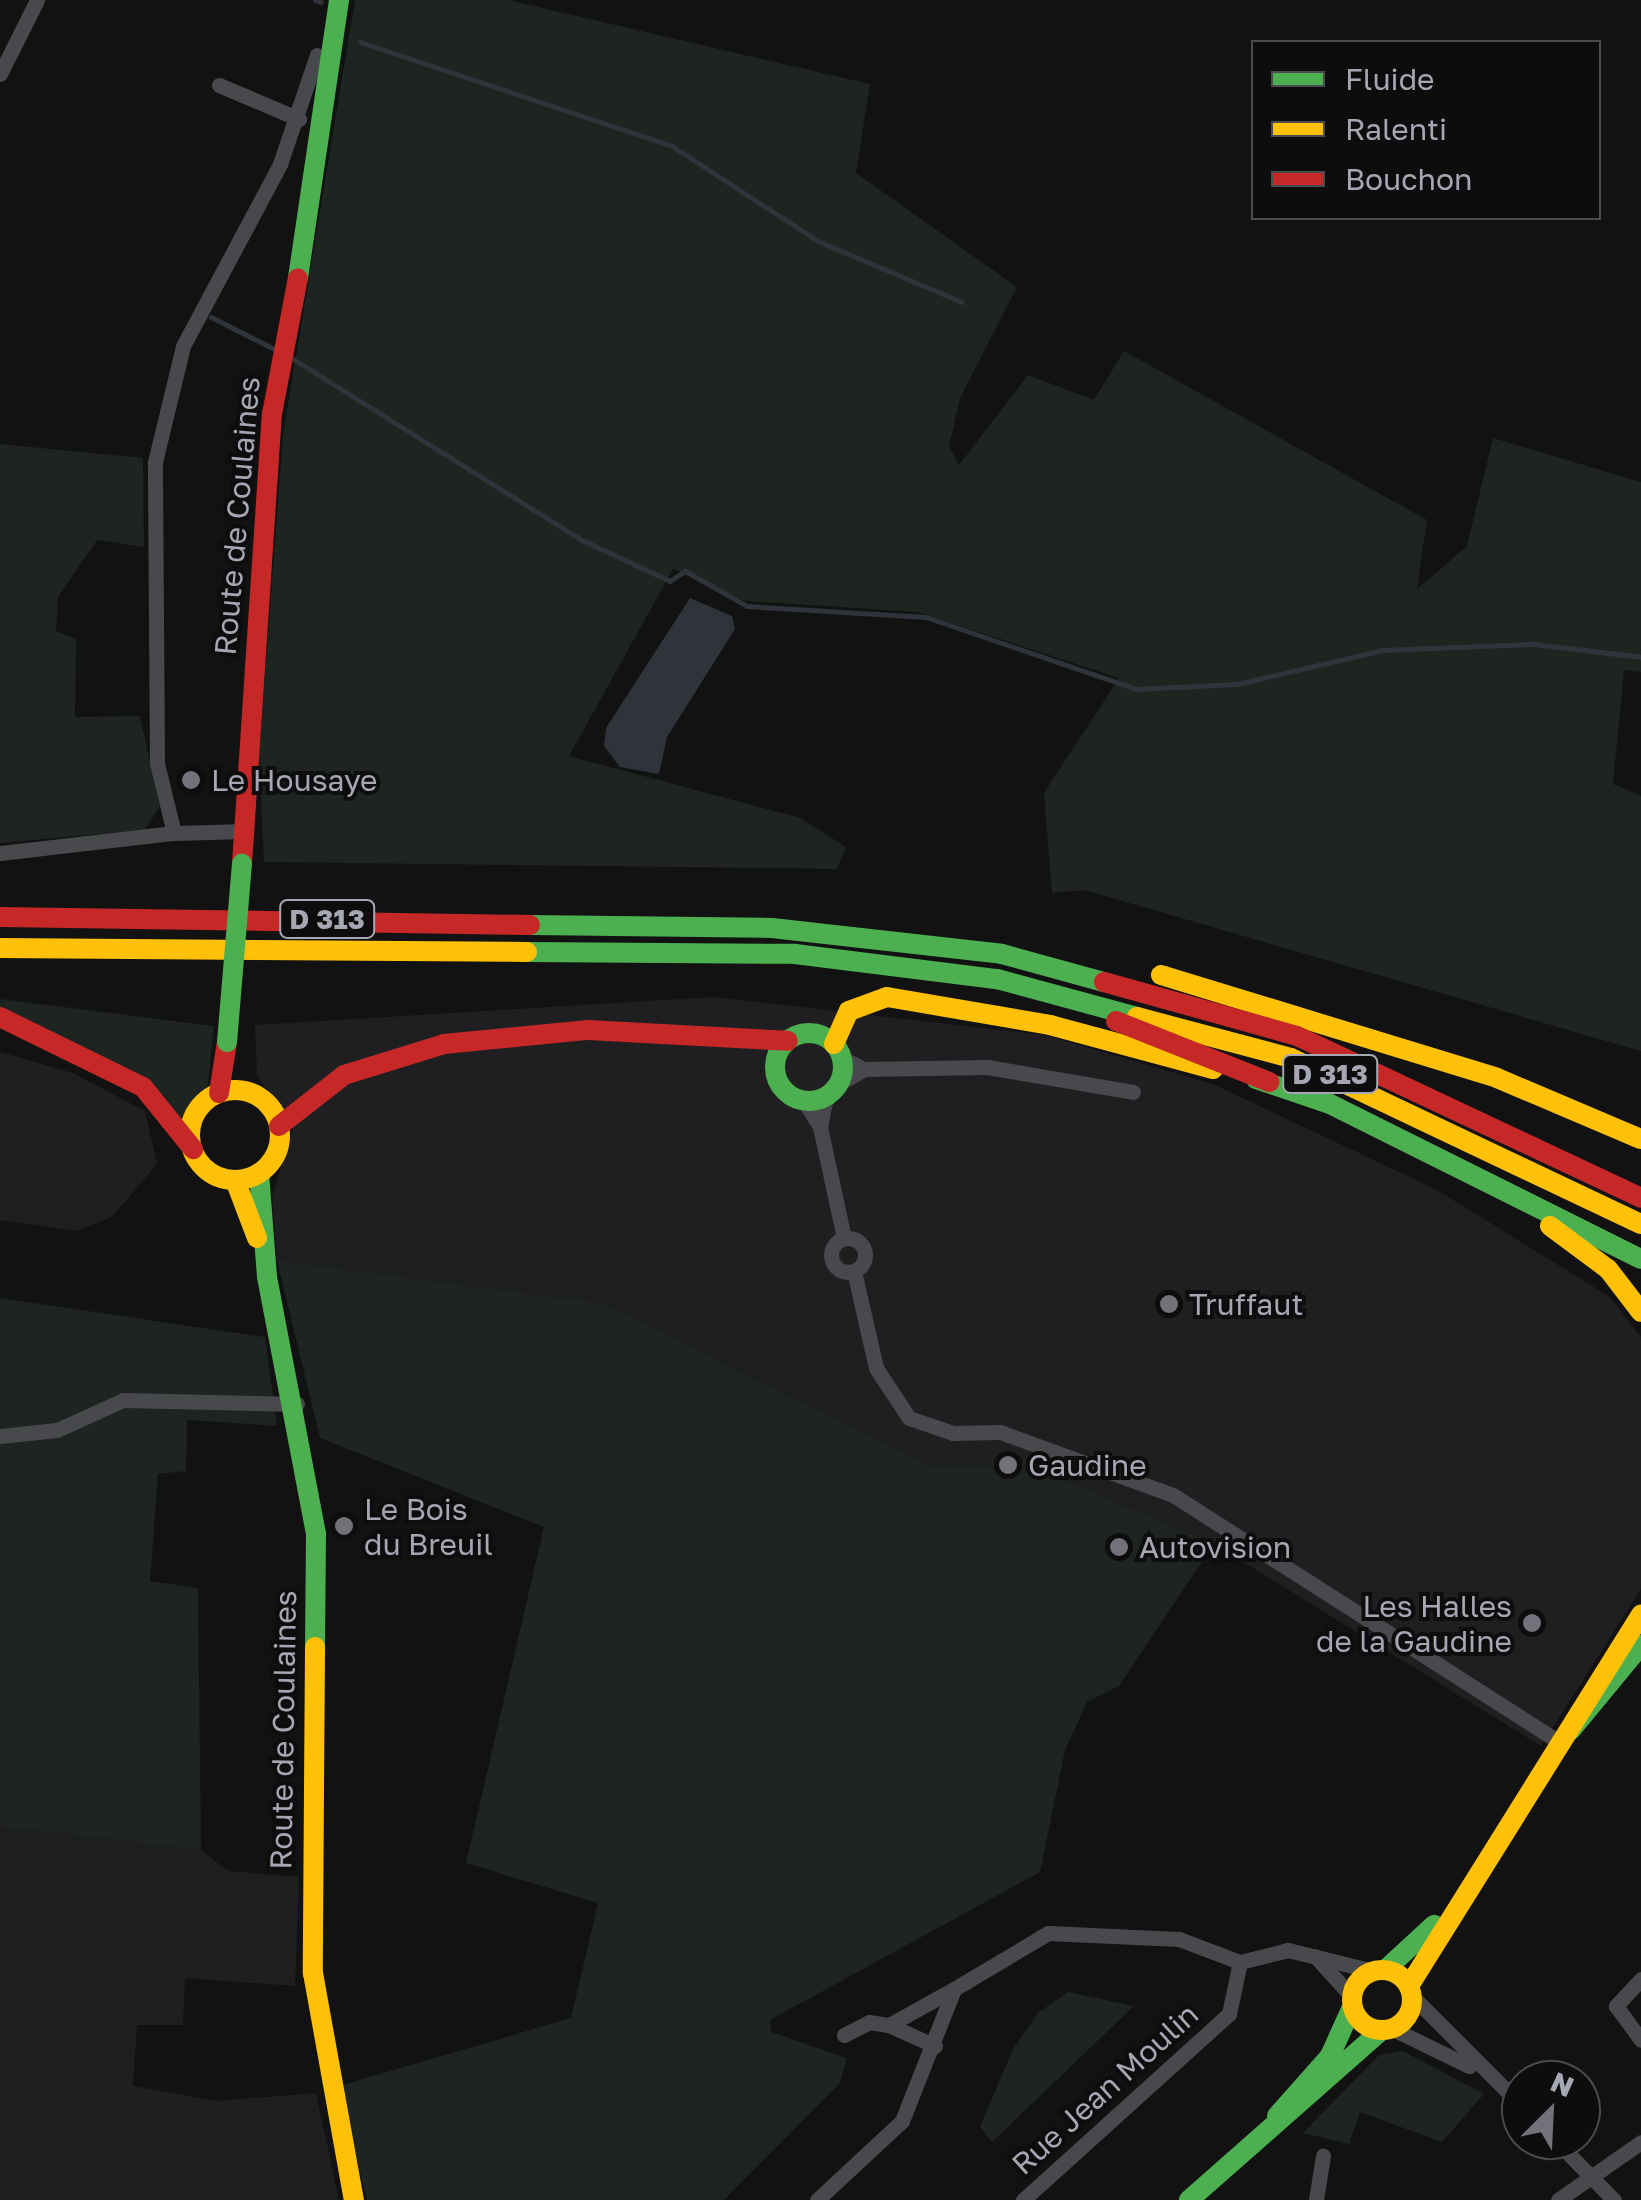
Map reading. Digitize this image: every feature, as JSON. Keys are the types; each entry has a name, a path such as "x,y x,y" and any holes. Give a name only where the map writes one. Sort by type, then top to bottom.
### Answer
{"main road":[{"name":"Route de Coulaines","path":"192,1150 194,1116 219,1093 227,1042 272,414 326,132 339,0"},
{"name":"D 313","path":"0,917 772,928 1002,954 1297,1036 1400,1077 1641,1198"},
{"path":"1002,954 1021,944 1221,990 1527,1091 1641,1139"},
{"name":"D 313","path":"0,948 795,954 997,979 1291,1058 1641,1224"},
{"path":"997,979 1269,1082 1530,1201 1641,1259"},
{"path":"756,1039 775,1065 784,1091 804,1101 833,1090 849,1010 908,998 1269,1082"},
{"path":"0,1018 143,1087 212,1174 236,1180 259,1173"},
{"path":"263,1100 279,1126 315,1094 368,1064 444,1044 604,1030 788,1041 809,1033 838,1051"},
{"path":"775,1065 788,1041"},
{"name":"Route de Coulaines","path":"227,1042 242,1091"},
{"path":"219,1093 242,1091 263,1100 315,1094"},
{"path":"1527,1091 1641,1156"},
{"name":"Route de Coulaines","path":"279,1126 278,1149 259,1173 267,1263 297,1404 316,1533 312,1973 354,2200"},
{"name":"Route de Coulaines","path":"236,1180 267,1263"},
{"path":"1530,1201 1641,1312"},
{"path":"1190,2200 1387,2030 1411,1991 1455,1901 1559,1742 1641,1606"},
{"path":"1615,1652 1641,1616"},
{"path":"1559,1742 1641,1644"},
{"path":"1260,2137 1330,2056 1352,2002 1379,1971 1455,1901"},
{"path":"1379,1971 1411,1991"},
{"path":"1352,2002 1387,2030"}],"street":[{"path":"0,74 37,0"},
{"path":"174,833 151,685 162,425 182,346 299,119 317,55"},
{"path":"219,85 299,119"},
{"path":"0,852 174,833 244,830"},
{"path":"838,1051 864,1070"},
{"path":"820,1128 833,1090 864,1070 987,1067 1133,1092"},
{"path":"804,1101 820,1128 844,1238 865,1253 854,1271 876,1368 910,1418 1016,1437 1173,1495 1559,1742"},
{"path":"844,1238 831,1259 854,1271"},
{"path":"0,1436 57,1430 123,1400 297,1404"},
{"path":"890,2025 1048,1933 1179,1940 1240,1962 1262,1951 1315,1956 1379,1971"},
{"path":"1315,1956 1352,2002"},
{"name":"Rue Jean Moulin","path":"1023,2200 1229,2014 1240,1962"},
{"path":"1641,1979 1616,2006 1641,2040"},
{"path":"818,2200 902,2121 935,2046 954,1989"},
{"path":"1411,1991 1501,2085"},
{"path":"844,2034 869,2022 890,2025 935,2046"},
{"path":"1387,2030 1501,2086"},
{"path":"1558,2200 1588,2174 1641,2142"},
{"path":"1316,2200 1323,2156"},
{"path":"1575,2160 1614,2200"}],"shaded area":[{"path":"355,0 508,0 870,84 856,173 1017,287 960,398 949,447 959,465 1028,375 1094,400 1124,351 1427,520 1417,589 1467,546 1493,438 1641,482 1641,672 1624,670 1613,784 1641,796 1641,1051 1084,890 1052,893 1044,793 1119,678 918,612 745,601 673,569 569,756 800,818 846,847 837,869 264,862 259,756 283,435"},
{"path":"0,444 143,458 144,547 97,540 58,597 56,631 76,639 75,717 140,716 160,807 144,830 0,843"},
{"path":"690,598 732,616 735,629 667,737 659,774 620,767 604,746 606,728"},
{"path":"713,997 1045,1035 1213,1084 1437,1190 1610,1297 1641,1337 1641,1589 1541,1746 1214,1544 1039,1469 931,1467 602,1303 277,1260 272,1197 293,1129 257,1075 255,1025"},
{"path":"0,999 214,1026 207,1092 186,1122 0,1010"},
{"path":"0,1052 73,1073 145,1111 157,1164 112,1217 77,1231 0,1220"},
{"path":"277,1260 602,1303 931,1467 1039,1469 1214,1544 1119,1686 1087,1702 1065,1750 1040,1872 770,2020 771,2032 847,2058 840,2083 724,2200 367,2200 339,2086 571,2018 598,1903 466,1863 544,1527 320,1438"},
{"path":"0,1298 265,1337 277,1426 187,1420 186,1471 158,1474 150,1581 198,1588 201,1850 0,1827"},
{"path":"0,1827 201,1850 228,1871 299,1877 295,1986 185,1978 183,2025 137,2025 133,2086 217,2101 316,2093 339,2200 0,2200"},
{"path":"1068,1992 1134,2006 992,2142 980,2127 1013,2049 1038,2013"},
{"path":"1403,2051 1484,2094 1442,2142 1360,2112 1349,2144 1303,2133 1379,2055"}],"waterway":[{"path":"315,0 321,2"},
{"path":"360,42 672,146 818,241 962,302"},
{"path":"211,317 280,352"},
{"path":"290,357 582,540 670,581 685,571 747,606 926,617 1136,689 1237,684 1383,650 1534,644 1641,657"}],"traffic: fast":[{"path":"298,278 339,0"},
{"path":"227,1042 242,864"},
{"path":"530,925 772,928 1002,954 1104,982"},
{"path":"527,952 795,954 997,979 1137,1017"},
{"path":"809,1033 822,1035 833,1043 841,1054 843,1067 841,1080 833,1091 822,1099 809,1101 796,1099 785,1091 777,1080 775,1067 777,1054 785,1043 796,1035 809,1033"},
{"path":"1256,1079 1330,1104 1641,1259"},
{"path":"259,1173 267,1277 316,1533 315,1647"},
{"path":"1571,1730 1641,1645"},
{"path":"1385,1970 1434,1925"},
{"path":"1277,2116 1330,2056 1352,2007"},
{"path":"1189,2200 1381,2031"}],"traffic: slow":[{"path":"0,948 527,952"},
{"path":"1161,975 1497,1078 1641,1139"},
{"path":"834,1044 849,1011 887,997 1050,1025 1213,1069"},
{"path":"1137,1017 1291,1058 1641,1224"},
{"path":"235,1090 267,1103 280,1135 267,1167 235,1180 203,1167 190,1135 203,1103 235,1090"},
{"path":"235,1180 257,1238"},
{"path":"1550,1226 1608,1269 1641,1312"},
{"path":"1409,1986 1641,1615"},
{"path":"315,1647 313,1973 354,2200"},
{"path":"1382,1970 1404,1978 1412,2000 1404,2022 1382,2030 1360,2022 1352,2000 1360,1978 1382,1970"}],"traffic: jam":[{"path":"242,864 272,414 298,278"},
{"path":"0,917 530,925"},
{"path":"1104,982 1297,1036 1641,1198"},
{"path":"0,1017 143,1087 193,1149"},
{"path":"1116,1021 1269,1082"},
{"path":"279,1126 344,1075 444,1044 588,1030 788,1041"},
{"path":"219,1093 227,1042"}],"place":[{"name":"Le Housaye","path":"191,780"},
{"name":"Truffaut","path":"1169,1304"},
{"name":"Gaudine","path":"1008,1465"},
{"name":"Le Bois du Breuil","path":"344,1526"},
{"name":"Autovision","path":"1119,1547"},
{"name":"Les Halles de la Gaudine","path":"1532,1623"}]}
